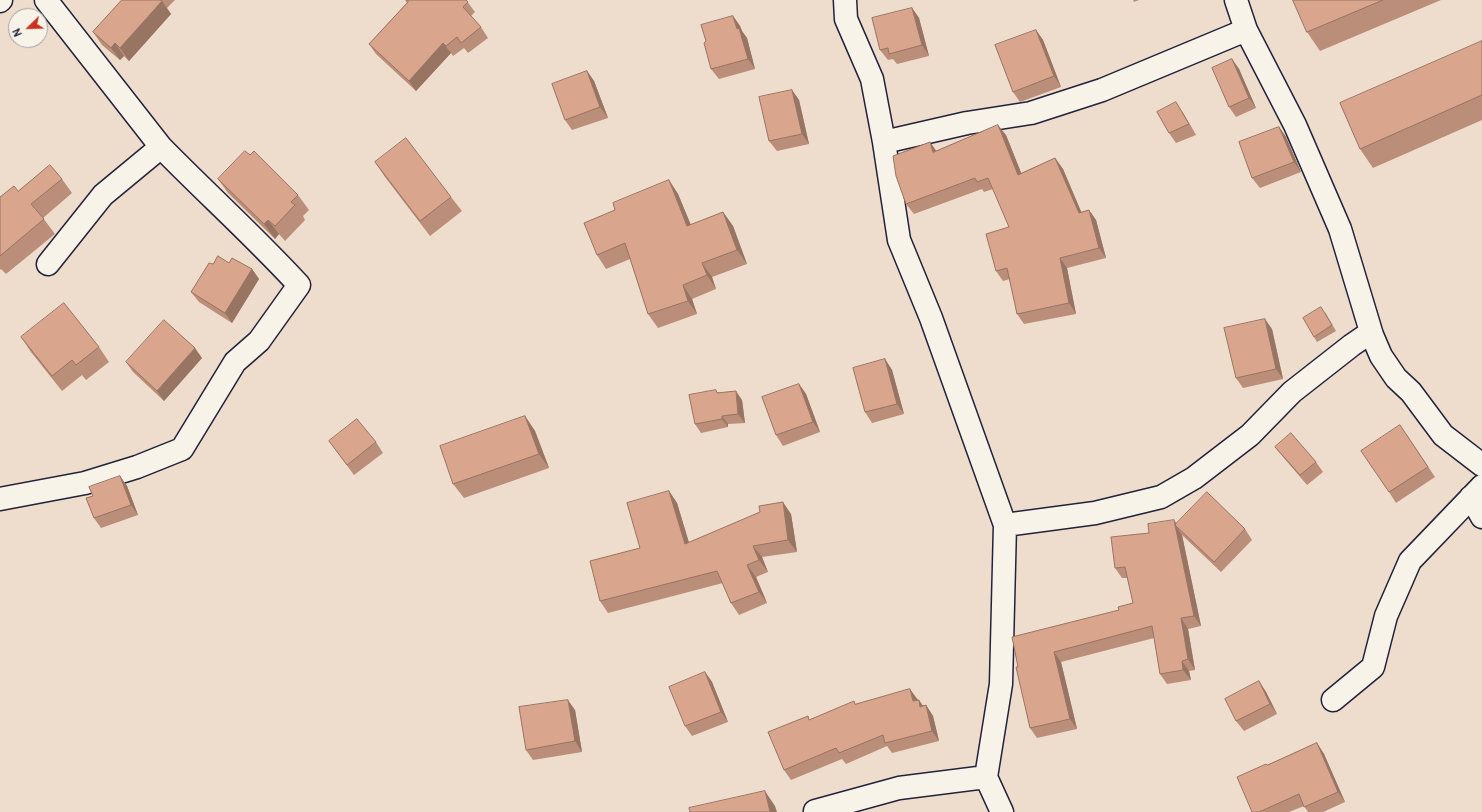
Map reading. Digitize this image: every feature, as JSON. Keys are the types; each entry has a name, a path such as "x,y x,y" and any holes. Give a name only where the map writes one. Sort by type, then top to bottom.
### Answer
{"street":[{"path":"0,499 85,483 137,467 182,449 235,362 259,341 299,285 265,247 161,147 46,0"},
{"path":"845,0 846,19 872,79 884,142 899,240 931,318 1005,525 1001,684 986,777 1002,812"},
{"path":"1236,0 1246,30 1295,125 1340,229 1371,332 1381,356 1396,378 1411,392 1443,436 1482,465"},
{"path":"884,142 967,123 1031,113 1102,90 1246,30"},
{"path":"48,264 103,195 161,147"},
{"path":"1005,525 1095,513 1161,497 1194,478 1250,435 1292,392 1371,332"},
{"path":"1476,492 1482,517"},
{"path":"1333,700 1373,667 1386,616 1410,562 1476,492"},
{"path":"815,811 899,788 986,777"}],"building":[{"path":"122,0 162,1 120,48 115,43 111,48 93,32"},
{"path":"407,0 466,0 468,2 463,7 481,27 461,43 457,37 446,46 443,43 409,81 369,44 408,2"},
{"path":"1293,0 1383,0 1307,32"},
{"path":"912,8 922,45 889,54 888,48 880,50 872,18"},
{"path":"733,16 737,29 739,28 748,59 711,69 704,43 706,41 701,25"},
{"path":"1036,30 1054,76 1013,92 995,45"},
{"path":"1482,41 1482,95 1360,149 1340,103"},
{"path":"1232,59 1249,98 1229,107 1212,68"},
{"path":"587,71 600,107 565,120 552,84"},
{"path":"792,90 802,134 769,141 759,97"},
{"path":"1176,102 1189,124 1169,133 1157,112"},
{"path":"998,125 1018,175 1055,158 1079,213 1089,210 1099,248 1060,258 1069,303 1017,314 1007,268 996,271 986,234 1009,227 988,178 977,182 975,178 906,204 896,176 893,156 930,142 933,152"},
{"path":"1279,127 1294,162 1252,178 1239,142"},
{"path":"406,138 451,197 420,221 375,162"},
{"path":"245,151 250,155 254,151 298,195 291,202 295,205 275,226 268,220 264,224 218,179"},
{"path":"50,165 62,179 31,204 44,219 0,256 0,197 14,186 18,191"},
{"path":"669,180 687,226 723,212 737,250 702,263 707,275 683,285 688,301 648,314 625,243 597,255 584,223 615,210 613,203"},
{"path":"218,256 229,263 232,258 252,269 225,313 191,292 209,263 213,264"},
{"path":"64,303 99,347 76,365 72,360 52,376 21,337"},
{"path":"1321,307 1332,325 1314,337 1303,318"},
{"path":"1265,319 1276,369 1236,378 1224,328"},
{"path":"164,320 195,348 157,391 126,362"},
{"path":"885,359 897,404 865,412 853,368"},
{"path":"799,384 813,422 776,435 762,397"},
{"path":"716,390 717,393 736,391 738,414 722,416 722,419 695,424 689,395"},
{"path":"525,416 539,454 453,484 440,446"},
{"path":"357,419 376,442 347,465 329,441"},
{"path":"1400,425 1428,467 1389,492 1361,451"},
{"path":"1291,433 1316,462 1300,475 1275,447"},
{"path":"120,476 131,505 94,518 86,498 93,496 89,487"},
{"path":"669,491 685,544 760,512 759,506 783,502 788,540 753,546 759,560 747,565 759,592 731,603 717,571 600,601 590,561 640,548 627,503"},
{"path":"1207,492 1245,529 1214,562 1175,525"},
{"path":"1174,520 1194,616 1181,618 1188,659 1182,661 1183,670 1160,674 1152,626 1054,652 1070,719 1030,728 1016,667 1018,667 1012,637 1119,610 1118,607 1133,603 1125,567 1115,568 1111,537 1149,533 1148,524"},
{"path":"705,672 721,712 685,726 669,687"},
{"path":"1259,681 1270,704 1236,721 1225,699"},
{"path":"910,689 913,701 919,700 920,707 926,705 932,731 885,743 883,735 839,753 836,748 784,770 768,732 808,716 809,720 854,701 855,704"},
{"path":"568,700 575,741 526,750 519,707"},
{"path":"1317,743 1338,792 1304,807 1299,794 1259,812 1252,812 1237,777"},
{"path":"765,791 770,812 690,812 689,808"}]}
